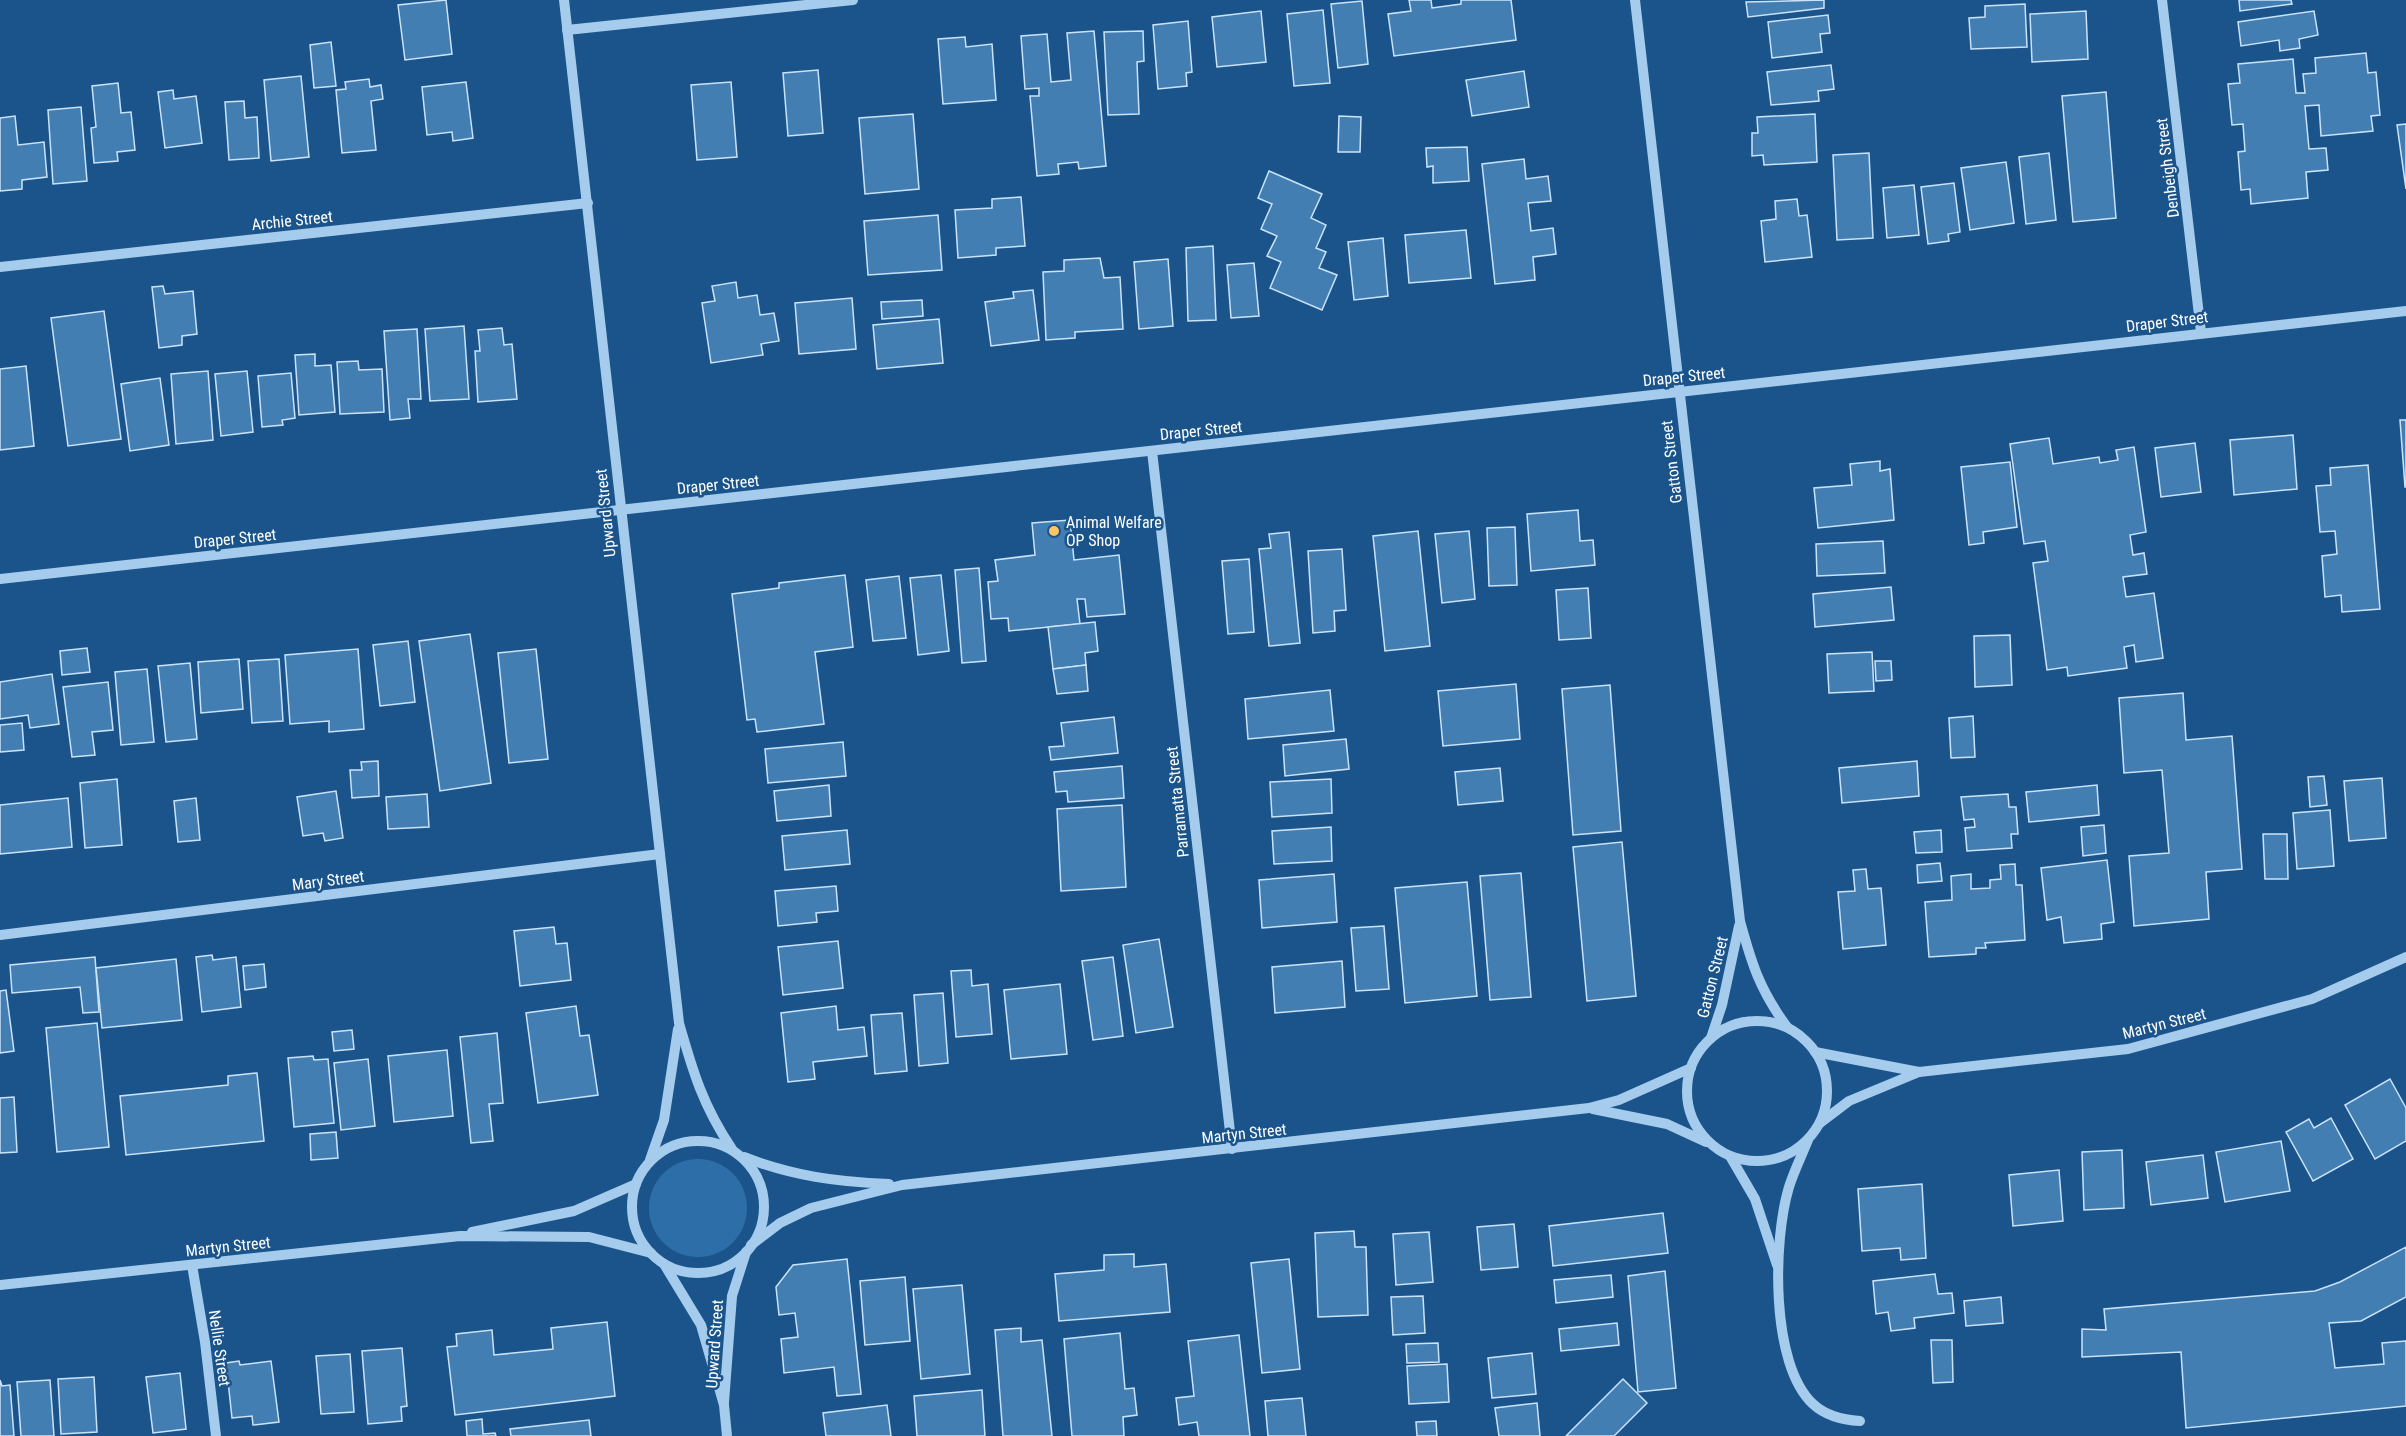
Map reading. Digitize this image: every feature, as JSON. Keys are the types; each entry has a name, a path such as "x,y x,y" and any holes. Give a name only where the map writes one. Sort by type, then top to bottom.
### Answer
{"street":[{"name":"Upward Street","path":"564,0 679,1023 701,1095 732,1149"},
{"path":"567,30 853,0"},
{"name":"Gatton Street","path":"1635,0 1740,921 1754,972 1766,998 1787,1027"},
{"name":"Denbeigh Street","path":"2162,0 2201,332"},
{"name":"Archie Street","path":"0,267 588,203"},
{"name":"Draper Street","path":"0,579 2201,332 2406,311"},
{"name":"Parramatta Street","path":"1152,451 1232,1149"},
{"name":"Mary Street","path":"0,935 660,854"},
{"name":"Gatton Street","path":"1711,1039 1722,1005 1740,921"},
{"name":"Martyn Street","path":"1820,1123 1850,1101 1919,1072 2128,1048 2312,999 2406,957"},
{"path":"1778,1268 1789,1187 1810,1137 1820,1123 1826,1105 1827,1086 1823,1068 1815,1052 1802,1038 1787,1027 1767,1022 1747,1022 1728,1027 1711,1039 1699,1052 1691,1068 1687,1088 1689,1109 1698,1129 1712,1145 1730,1156 1751,1161 1773,1160 1793,1151 1810,1137"},
{"name":"Upward Street","path":"647,1166 664,1120 679,1023"},
{"name":"Martyn Street","path":"1815,1052 1919,1072"},
{"name":"Martyn Street","path":"748,1248 780,1223 811,1208 902,1185 1589,1108 1619,1100 1691,1068"},
{"name":"Martyn Street","path":"1589,1108 1667,1124 1712,1145"},
{"path":"691,1141 718,1143 732,1149 752,1169 762,1199 758,1232 748,1248 726,1265 705,1272 679,1270 663,1263 651,1253 634,1226 632,1199 636,1184 647,1166 662,1152 691,1141"},
{"name":"Martyn Street","path":"741,1156 780,1171 813,1178 902,1185"},
{"path":"1730,1156 1755,1199 1778,1268 1786,1344 1796,1380 1806,1396 1821,1411 1842,1419 1860,1421"},
{"name":"Martyn Street","path":"460,1236 574,1210 636,1184"},
{"name":"Martyn Street","path":"0,1286 460,1236 589,1237 651,1253"},
{"name":"Upward Street","path":"727,1436 724,1405 732,1296 748,1248"},
{"name":"Upward Street","path":"663,1263 700,1325 724,1405"},
{"name":"Nellie Street","path":"192,1265 206,1342 216,1436"}],"shaded area":[{"path":"698,1159 717,1163 733,1173 743,1189 747,1208 743,1227 733,1243 717,1253 698,1257 679,1253 663,1243 653,1227 649,1208 653,1189 663,1173 679,1163"}],"building":[{"path":"446,0 452,54 405,60 398,5"},
{"path":"1409,0 1431,0 1432,8 1461,4 1461,0 1511,0 1516,40 1394,56 1388,14 1411,11"},
{"path":"1824,0 1824,8 1748,17 1746,2"},
{"path":"2239,0 2291,0 2292,4 2240,11"},
{"path":"1362,1 1368,64 1338,68 1331,4"},
{"path":"2025,4 2027,47 1971,49 1969,18 1985,17 1985,6"},
{"path":"1323,10 1330,83 1294,86 1287,14"},
{"path":"1261,11 1266,62 1217,67 1212,17"},
{"path":"2086,11 2088,59 2032,62 2030,14"},
{"path":"2314,11 2318,35 2299,39 2300,48 2280,51 2279,40 2241,46 2238,22"},
{"path":"1828,15 1830,33 1820,34 1822,52 1772,58 1768,22"},
{"path":"1188,21 1192,72 1186,73 1187,86 1158,89 1153,25"},
{"path":"1094,31 1106,166 1079,169 1078,162 1058,164 1059,174 1037,176 1030,96 1039,96 1039,88 1025,89 1021,36 1047,34 1051,82 1071,80 1067,33"},
{"path":"1143,31 1144,61 1137,62 1139,114 1108,115 1104,32"},
{"path":"965,37 966,47 992,44 996,100 943,104 938,39"},
{"path":"331,42 336,86 314,88 310,45"},
{"path":"2366,53 2368,73 2376,72 2380,115 2371,116 2373,131 2321,136 2319,105 2305,106 2309,149 2326,148 2328,170 2306,172 2308,198 2251,204 2250,189 2241,190 2238,152 2245,151 2243,124 2232,125 2228,84 2240,83 2238,64 2293,59 2296,93 2305,93 2303,74 2316,73 2315,58"},
{"path":"1831,65 1834,89 1818,91 1819,101 1771,105 1767,72"},
{"path":"818,70 823,133 788,136 783,73"},
{"path":"1524,71 1529,107 1472,116 1466,80"},
{"path":"301,76 309,157 271,161 264,80"},
{"path":"369,79 370,87 381,85 383,99 371,101 376,150 342,153 336,90 346,89 345,82"},
{"path":"466,82 473,138 453,141 452,132 427,135 422,87"},
{"path":"731,82 737,157 697,160 691,85"},
{"path":"118,83 121,113 131,112 135,150 117,152 118,161 94,163 91,128 96,127 92,86"},
{"path":"173,90 174,99 196,96 202,143 165,148 158,92"},
{"path":"2106,92 2116,218 2073,222 2062,96"},
{"path":"244,101 245,118 257,117 259,158 229,160 225,102"},
{"path":"81,107 87,181 53,184 48,110"},
{"path":"913,114 919,189 865,194 859,118"},
{"path":"1815,114 1817,162 1764,165 1763,155 1752,156 1752,133 1758,133 1757,117"},
{"path":"15,116 18,145 44,142 47,177 22,180 22,189 0,191 0,118"},
{"path":"1339,116 1361,117 1360,152 1338,152"},
{"path":"2406,124 2406,189 2397,125"},
{"path":"1467,147 1469,181 1433,183 1433,166 1427,167 1426,148"},
{"path":"1869,153 1873,238 1837,240 1833,155"},
{"path":"2049,153 2056,220 2026,224 2019,157"},
{"path":"1524,159 1526,179 1548,176 1551,201 1528,203 1531,231 1553,228 1556,254 1533,257 1535,280 1495,284 1482,164"},
{"path":"2006,162 2014,223 1970,230 1961,168"},
{"path":"1269,171 1322,194 1311,218 1326,225 1316,248 1326,252 1319,268 1337,275 1322,310 1270,288 1281,262 1267,256 1277,236 1261,229 1272,204 1258,198"},
{"path":"1954,183 1960,232 1948,234 1949,241 1928,244 1921,187"},
{"path":"1914,185 1919,235 1887,238 1883,188"},
{"path":"1021,197 1025,246 996,248 996,255 958,258 955,210 992,208 992,199"},
{"path":"1797,199 1799,216 1807,215 1812,257 1765,262 1761,221 1776,219 1775,201"},
{"path":"938,215 942,270 868,275 864,221"},
{"path":"1466,230 1471,278 1409,283 1405,235"},
{"path":"1383,238 1388,296 1354,300 1348,242"},
{"path":"1213,246 1216,320 1188,321 1186,248"},
{"path":"1100,258 1104,278 1120,277 1123,329 1075,332 1075,338 1046,340 1043,272 1064,271 1064,260"},
{"path":"1168,259 1173,326 1139,329 1134,262"},
{"path":"1254,263 1259,316 1231,318 1227,265"},
{"path":"736,282 738,298 757,295 760,315 774,313 779,341 761,344 763,355 711,363 702,303 715,301 712,286"},
{"path":"163,286 165,294 193,291 197,334 182,336 182,345 159,348 152,287"},
{"path":"1033,290 1039,340 991,346 985,302 1014,298 1013,292"},
{"path":"852,298 856,349 799,354 795,303"},
{"path":"922,300 923,316 882,319 881,302"},
{"path":"104,311 121,439 68,446 51,318"},
{"path":"939,319 943,363 877,369 873,325"},
{"path":"464,326 469,399 430,401 425,329"},
{"path":"502,328 504,345 512,344 517,399 478,402 475,351 480,351 478,330"},
{"path":"417,329 421,399 408,399 410,418 390,420 384,331"},
{"path":"315,354 315,366 331,365 335,412 299,415 295,355"},
{"path":"358,361 359,370 382,369 384,412 340,414 337,362"},
{"path":"26,366 34,446 0,450 0,369"},
{"path":"208,371 213,440 176,444 171,374"},
{"path":"247,371 253,432 221,436 215,374"},
{"path":"291,373 295,418 282,420 283,425 262,427 258,376"},
{"path":"160,378 169,445 130,451 121,384"},
{"path":"2400,420 2406,420 2406,487 2405,487"},
{"path":"2293,435 2297,489 2234,495 2230,440"},
{"path":"2049,438 2053,464 2099,457 2100,463 2118,460 2116,450 2134,447 2146,532 2130,535 2133,555 2144,553 2147,574 2123,577 2126,597 2154,593 2163,658 2136,662 2134,645 2124,647 2127,668 2068,676 2067,667 2047,670 2033,563 2048,561 2045,541 2024,544 2010,444"},
{"path":"2195,443 2201,492 2161,497 2155,448"},
{"path":"1880,461 1880,471 1890,469 1894,520 1818,528 1814,488 1852,485 1850,464"},
{"path":"2010,462 2017,527 1983,532 1984,543 1969,545 1961,467"},
{"path":"2368,465 2380,609 2342,612 2341,595 2325,597 2322,556 2337,554 2335,531 2320,532 2316,486 2331,485 2330,468"},
{"path":"1578,510 1580,541 1593,540 1595,565 1531,571 1527,514"},
{"path":"1070,520 1074,560 1119,555 1125,614 1087,617 1085,599 1077,599 1080,624 1009,631 1008,618 991,619 988,582 998,581 995,560 1035,555 1032,523"},
{"path":"1515,527 1517,585 1489,586 1487,528"},
{"path":"1418,531 1430,646 1385,651 1373,536"},
{"path":"1469,531 1475,599 1442,603 1435,534"},
{"path":"1289,532 1300,643 1269,646 1259,549 1271,548 1269,534"},
{"path":"1883,541 1885,573 1817,576 1816,544"},
{"path":"1342,549 1346,610 1334,611 1335,631 1313,633 1308,551"},
{"path":"1249,559 1254,632 1228,634 1222,561"},
{"path":"979,568 986,661 962,663 955,570"},
{"path":"845,575 853,647 815,652 824,724 757,732 755,719 747,720 732,594 779,588 779,583"},
{"path":"941,575 949,651 918,655 910,578"},
{"path":"899,576 906,638 873,641 866,580"},
{"path":"1891,587 1894,620 1815,627 1813,594"},
{"path":"1588,588 1591,638 1559,640 1556,590"},
{"path":"1095,622 1098,651 1085,653 1086,665 1053,669 1048,627"},
{"path":"470,634 491,783 440,791 419,641"},
{"path":"2010,635 2012,685 1975,687 1974,636"},
{"path":"408,641 415,702 380,706 373,645"},
{"path":"87,648 90,672 62,675 60,651"},
{"path":"358,649 364,729 329,732 329,721 290,724 285,655"},
{"path":"536,649 548,759 509,763 498,653"},
{"path":"1872,652 1874,691 1829,693 1827,654"},
{"path":"239,659 243,709 201,713 198,662"},
{"path":"279,659 283,721 252,723 248,661"},
{"path":"1875,661 1891,661 1892,680 1876,681"},
{"path":"190,663 197,739 166,742 158,666"},
{"path":"1086,665 1088,691 1057,694 1053,669"},
{"path":"147,669 154,742 121,745 115,672"},
{"path":"52,674 59,724 30,728 28,715 0,719 0,682"},
{"path":"108,682 113,730 92,732 95,755 72,757 63,687"},
{"path":"1516,684 1520,739 1443,746 1438,691"},
{"path":"1610,685 1621,831 1573,835 1562,689"},
{"path":"1330,690 1334,731 1248,739 1245,699"},
{"path":"2183,693 2186,740 2232,736 2242,869 2206,872 2209,919 2134,926 2129,856 2169,853 2162,770 2124,773 2119,698"},
{"path":"1973,716 1975,757 1951,758 1949,718"},
{"path":"1114,717 1118,753 1051,760 1049,747 1064,746 1061,723"},
{"path":"22,723 24,750 0,752 0,725"},
{"path":"1346,739 1349,769 1285,776 1283,745"},
{"path":"843,742 846,776 768,783 765,749"},
{"path":"378,761 379,796 352,798 350,770 362,770 361,762"},
{"path":"1917,761 1919,796 1842,803 1839,768"},
{"path":"1122,766 1124,798 1068,802 1067,791 1056,792 1054,772"},
{"path":"1500,768 1503,801 1458,805 1455,772"},
{"path":"2324,776 2327,805 2310,807 2308,777"},
{"path":"2382,778 2386,838 2349,841 2344,781"},
{"path":"117,779 122,845 85,848 80,783"},
{"path":"1331,779 1332,813 1272,817 1270,782"},
{"path":"829,785 831,816 777,821 774,791"},
{"path":"2097,785 2099,815 2029,822 2026,792"},
{"path":"336,791 343,838 325,841 323,833 303,836 297,797"},
{"path":"427,794 429,827 388,829 386,797"},
{"path":"2008,794 2009,807 2016,807 2018,834 2011,834 2012,848 1967,851 1965,828 1975,827 1974,819 1964,820 1961,797"},
{"path":"68,798 72,847 0,854 0,805"},
{"path":"196,798 200,840 178,842 174,801"},
{"path":"1122,805 1126,887 1061,891 1057,809"},
{"path":"2330,810 2334,866 2297,869 2293,813"},
{"path":"2104,825 2106,853 2083,856 2081,827"},
{"path":"1331,827 1332,861 1274,864 1272,831"},
{"path":"847,830 850,864 785,870 782,836"},
{"path":"1941,830 1942,852 1916,853 1914,832"},
{"path":"2263,834 2287,834 2288,879 2265,879"},
{"path":"1622,842 1636,996 1587,1001 1573,847"},
{"path":"2107,860 2114,922 2101,924 2102,939 2064,943 2061,917 2047,920 2041,868"},
{"path":"1940,863 1942,881 1918,883 1917,865"},
{"path":"2015,864 2016,885 2022,885 2025,940 1985,943 1986,948 1976,948 1976,954 1929,957 1925,902 1952,900 1951,876 1971,874 1971,889 1990,888 1990,880 2001,879 2000,865"},
{"path":"1866,869 1868,889 1881,888 1886,945 1843,949 1838,892 1855,891 1853,870"},
{"path":"1521,873 1531,997 1490,1000 1480,876"},
{"path":"1334,874 1337,922 1262,928 1259,880"},
{"path":"1467,882 1477,996 1405,1003 1395,888"},
{"path":"836,886 838,911 816,913 817,922 778,926 775,891"},
{"path":"1384,926 1389,989 1356,991 1351,928"},
{"path":"554,927 556,944 567,943 571,980 520,986 514,931"},
{"path":"1159,939 1173,1027 1136,1033 1123,945"},
{"path":"838,941 843,988 783,995 778,947"},
{"path":"212,955 213,960 236,957 241,1007 202,1012 196,957"},
{"path":"95,957 99,1012 83,1013 80,987 12,993 10,965"},
{"path":"1113,957 1123,1036 1093,1040 1082,961"},
{"path":"176,959 182,1020 102,1028 96,968"},
{"path":"1342,961 1345,1007 1275,1013 1272,967"},
{"path":"264,964 266,987 245,990 243,966"},
{"path":"971,970 972,986 988,984 992,1034 956,1037 951,971"},
{"path":"1060,984 1067,1054 1011,1059 1004,990"},
{"path":"6,990 14,1051 0,1053 0,991"},
{"path":"943,993 948,1063 919,1066 914,995"},
{"path":"576,1006 580,1036 589,1035 598,1095 538,1103 526,1013"},
{"path":"836,1006 838,1030 864,1027 867,1056 813,1062 815,1079 788,1082 781,1013"},
{"path":"902,1013 907,1071 875,1074 871,1015"},
{"path":"97,1023 109,1147 57,1152 46,1028"},
{"path":"352,1030 354,1049 334,1051 332,1032"},
{"path":"497,1033 503,1103 489,1104 493,1141 471,1143 460,1037"},
{"path":"447,1050 453,1116 394,1122 388,1056"},
{"path":"313,1056 314,1060 328,1059 334,1123 294,1127 288,1058"},
{"path":"368,1059 375,1126 341,1130 334,1063"},
{"path":"257,1073 264,1141 126,1155 120,1096 228,1085 228,1076"},
{"path":"2390,1079 2406,1108 2406,1141 2375,1159 2345,1105"},
{"path":"14,1097 17,1152 0,1153 0,1098"},
{"path":"2331,1118 2353,1159 2313,1181 2286,1132 2309,1119 2314,1128"},
{"path":"336,1132 338,1158 311,1160 310,1134"},
{"path":"2281,1141 2290,1191 2225,1202 2216,1152"},
{"path":"2122,1150 2124,1208 2084,1210 2082,1152"},
{"path":"2203,1155 2208,1198 2151,1205 2146,1162"},
{"path":"2059,1170 2063,1221 2013,1226 2009,1175"},
{"path":"1922,1184 1926,1258 1901,1260 1900,1248 1862,1251 1858,1189"},
{"path":"1663,1213 1668,1253 1553,1266 1549,1226"},
{"path":"1514,1224 1518,1267 1481,1270 1477,1227"},
{"path":"1354,1231 1355,1247 1366,1247 1368,1315 1318,1317 1315,1233"},
{"path":"1429,1232 1433,1282 1396,1285 1393,1234"},
{"path":"2406,1247 2406,1297 2361,1321 2329,1323 2335,1368 2384,1364 2382,1343 2406,1341 2406,1406 2186,1428 2181,1352 2082,1357 2082,1329 2106,1330 2104,1309 2315,1291 2340,1282"},
{"path":"1134,1254 1134,1267 1166,1264 1170,1312 1059,1321 1055,1274 1104,1270 1104,1255"},
{"path":"847,1259 861,1394 837,1396 834,1367 784,1373 781,1339 798,1337 795,1313 779,1315 776,1287 793,1265"},
{"path":"1289,1259 1300,1369 1262,1373 1251,1263"},
{"path":"1665,1271 1676,1388 1638,1392 1628,1276"},
{"path":"1935,1274 1938,1294 1952,1293 1954,1313 1914,1318 1915,1328 1891,1331 1888,1312 1876,1314 1873,1281"},
{"path":"1611,1275 1613,1297 1556,1303 1554,1280"},
{"path":"905,1277 910,1341 865,1345 860,1281"},
{"path":"962,1285 970,1374 921,1379 913,1289"},
{"path":"1423,1296 1425,1333 1393,1335 1391,1297"},
{"path":"2001,1297 2003,1323 1966,1326 1964,1301"},
{"path":"607,1322 615,1396 455,1415 447,1347 457,1346 456,1334 492,1330 494,1355 553,1349 551,1328"},
{"path":"1617,1323 1619,1345 1561,1351 1559,1329"},
{"path":"1021,1328 1021,1342 1042,1340 1052,1436 1003,1436 995,1330"},
{"path":"1120,1333 1125,1389 1134,1388 1137,1415 1123,1417 1124,1436 1072,1436 1064,1339"},
{"path":"1239,1335 1250,1436 1199,1436 1197,1422 1179,1425 1176,1398 1194,1396 1188,1341"},
{"path":"1931,1340 1952,1340 1953,1382 1933,1383"},
{"path":"1438,1343 1439,1362 1407,1363 1406,1344"},
{"path":"402,1348 407,1406 401,1407 402,1421 368,1424 362,1351"},
{"path":"1532,1353 1536,1394 1492,1398 1488,1358"},
{"path":"350,1354 354,1412 321,1414 316,1356"},
{"path":"239,1361 240,1365 271,1361 279,1422 253,1425 252,1416 232,1418 226,1363"},
{"path":"1447,1364 1449,1402 1409,1404 1407,1366"},
{"path":"180,1373 186,1429 153,1433 146,1377"},
{"path":"94,1377 97,1432 61,1434 58,1379"},
{"path":"1623,1379 1647,1403 1614,1436 1566,1436"},
{"path":"0,1380 2,1386 10,1385 14,1436 0,1436"},
{"path":"50,1380 54,1436 21,1436 17,1382"},
{"path":"982,1390 985,1436 917,1436 914,1396"},
{"path":"1302,1398 1306,1436 1268,1436 1265,1401"},
{"path":"1537,1403 1540,1436 1499,1436 1495,1408"},
{"path":"887,1405 891,1436 826,1436 823,1413"},
{"path":"482,1419 483,1434 495,1433 496,1436 467,1436 466,1421"},
{"path":"589,1420 591,1436 511,1436 510,1429"},
{"path":"1436,1421 1437,1436 1417,1436 1416,1422"}],"place":[{"name":"Animal Welfare OP Shop","path":"1054,531"}]}
